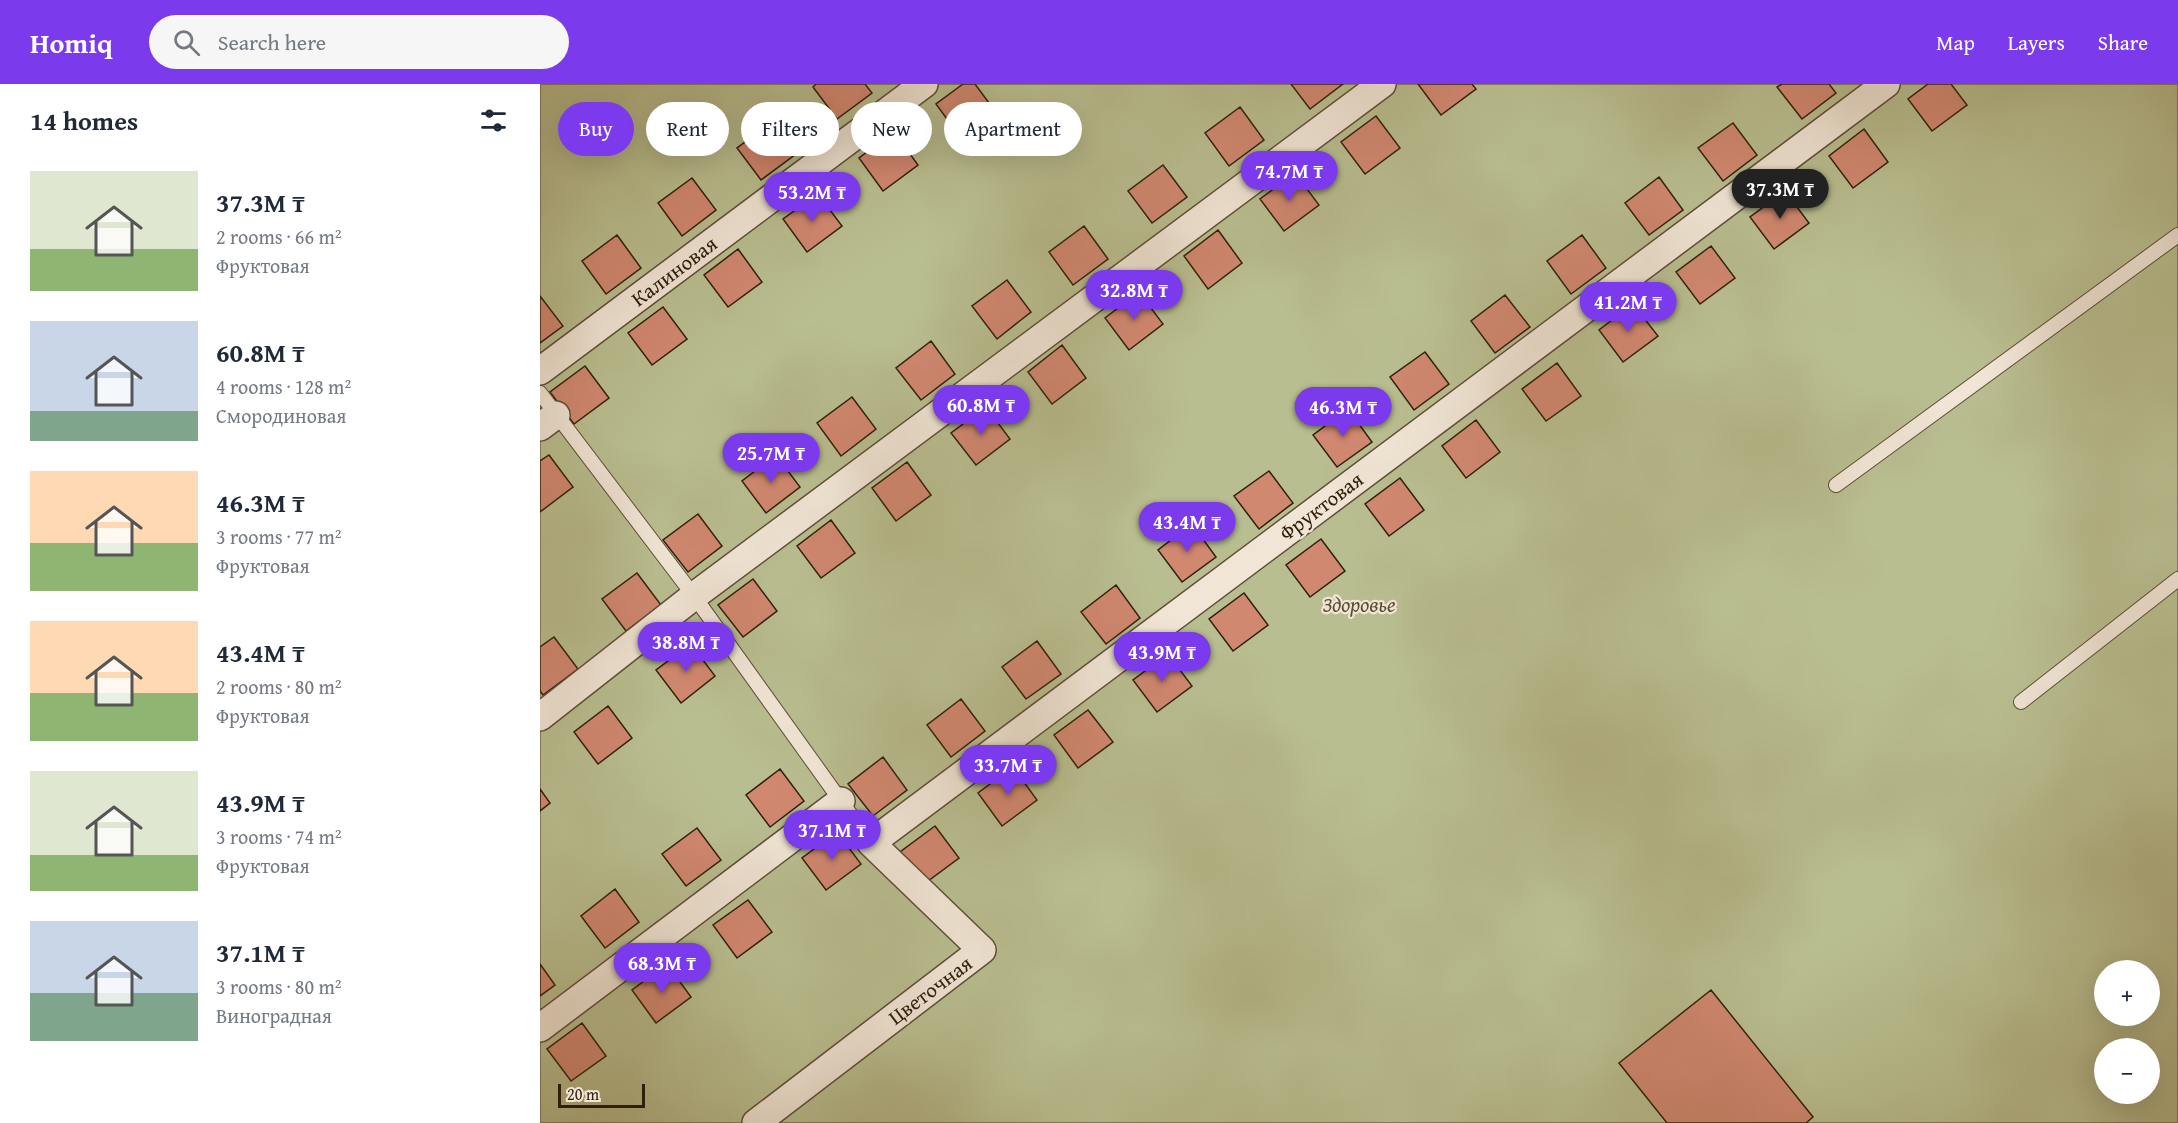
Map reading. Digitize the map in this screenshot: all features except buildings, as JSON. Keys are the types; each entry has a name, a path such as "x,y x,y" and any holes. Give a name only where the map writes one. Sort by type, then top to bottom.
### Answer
{"street":[{"name":"Калиновая","path":"540,371 924,84"},
{"path":"540,717 694,596 1382,84"},
{"name":"Фруктовая","path":"872,843 1886,84"},
{"path":"540,1028 841,801"},
{"name":"Цветочная","path":"756,1123 982,950 872,843"}],"lane":[{"path":"1836,485 2178,235"},
{"path":"540,393 548,421 694,596 872,843"},
{"path":"2021,702 2178,579"}],"green space":[{"name":"Здоровье","path":"540,84 2178,84 2178,1123 540,1123"}]}
